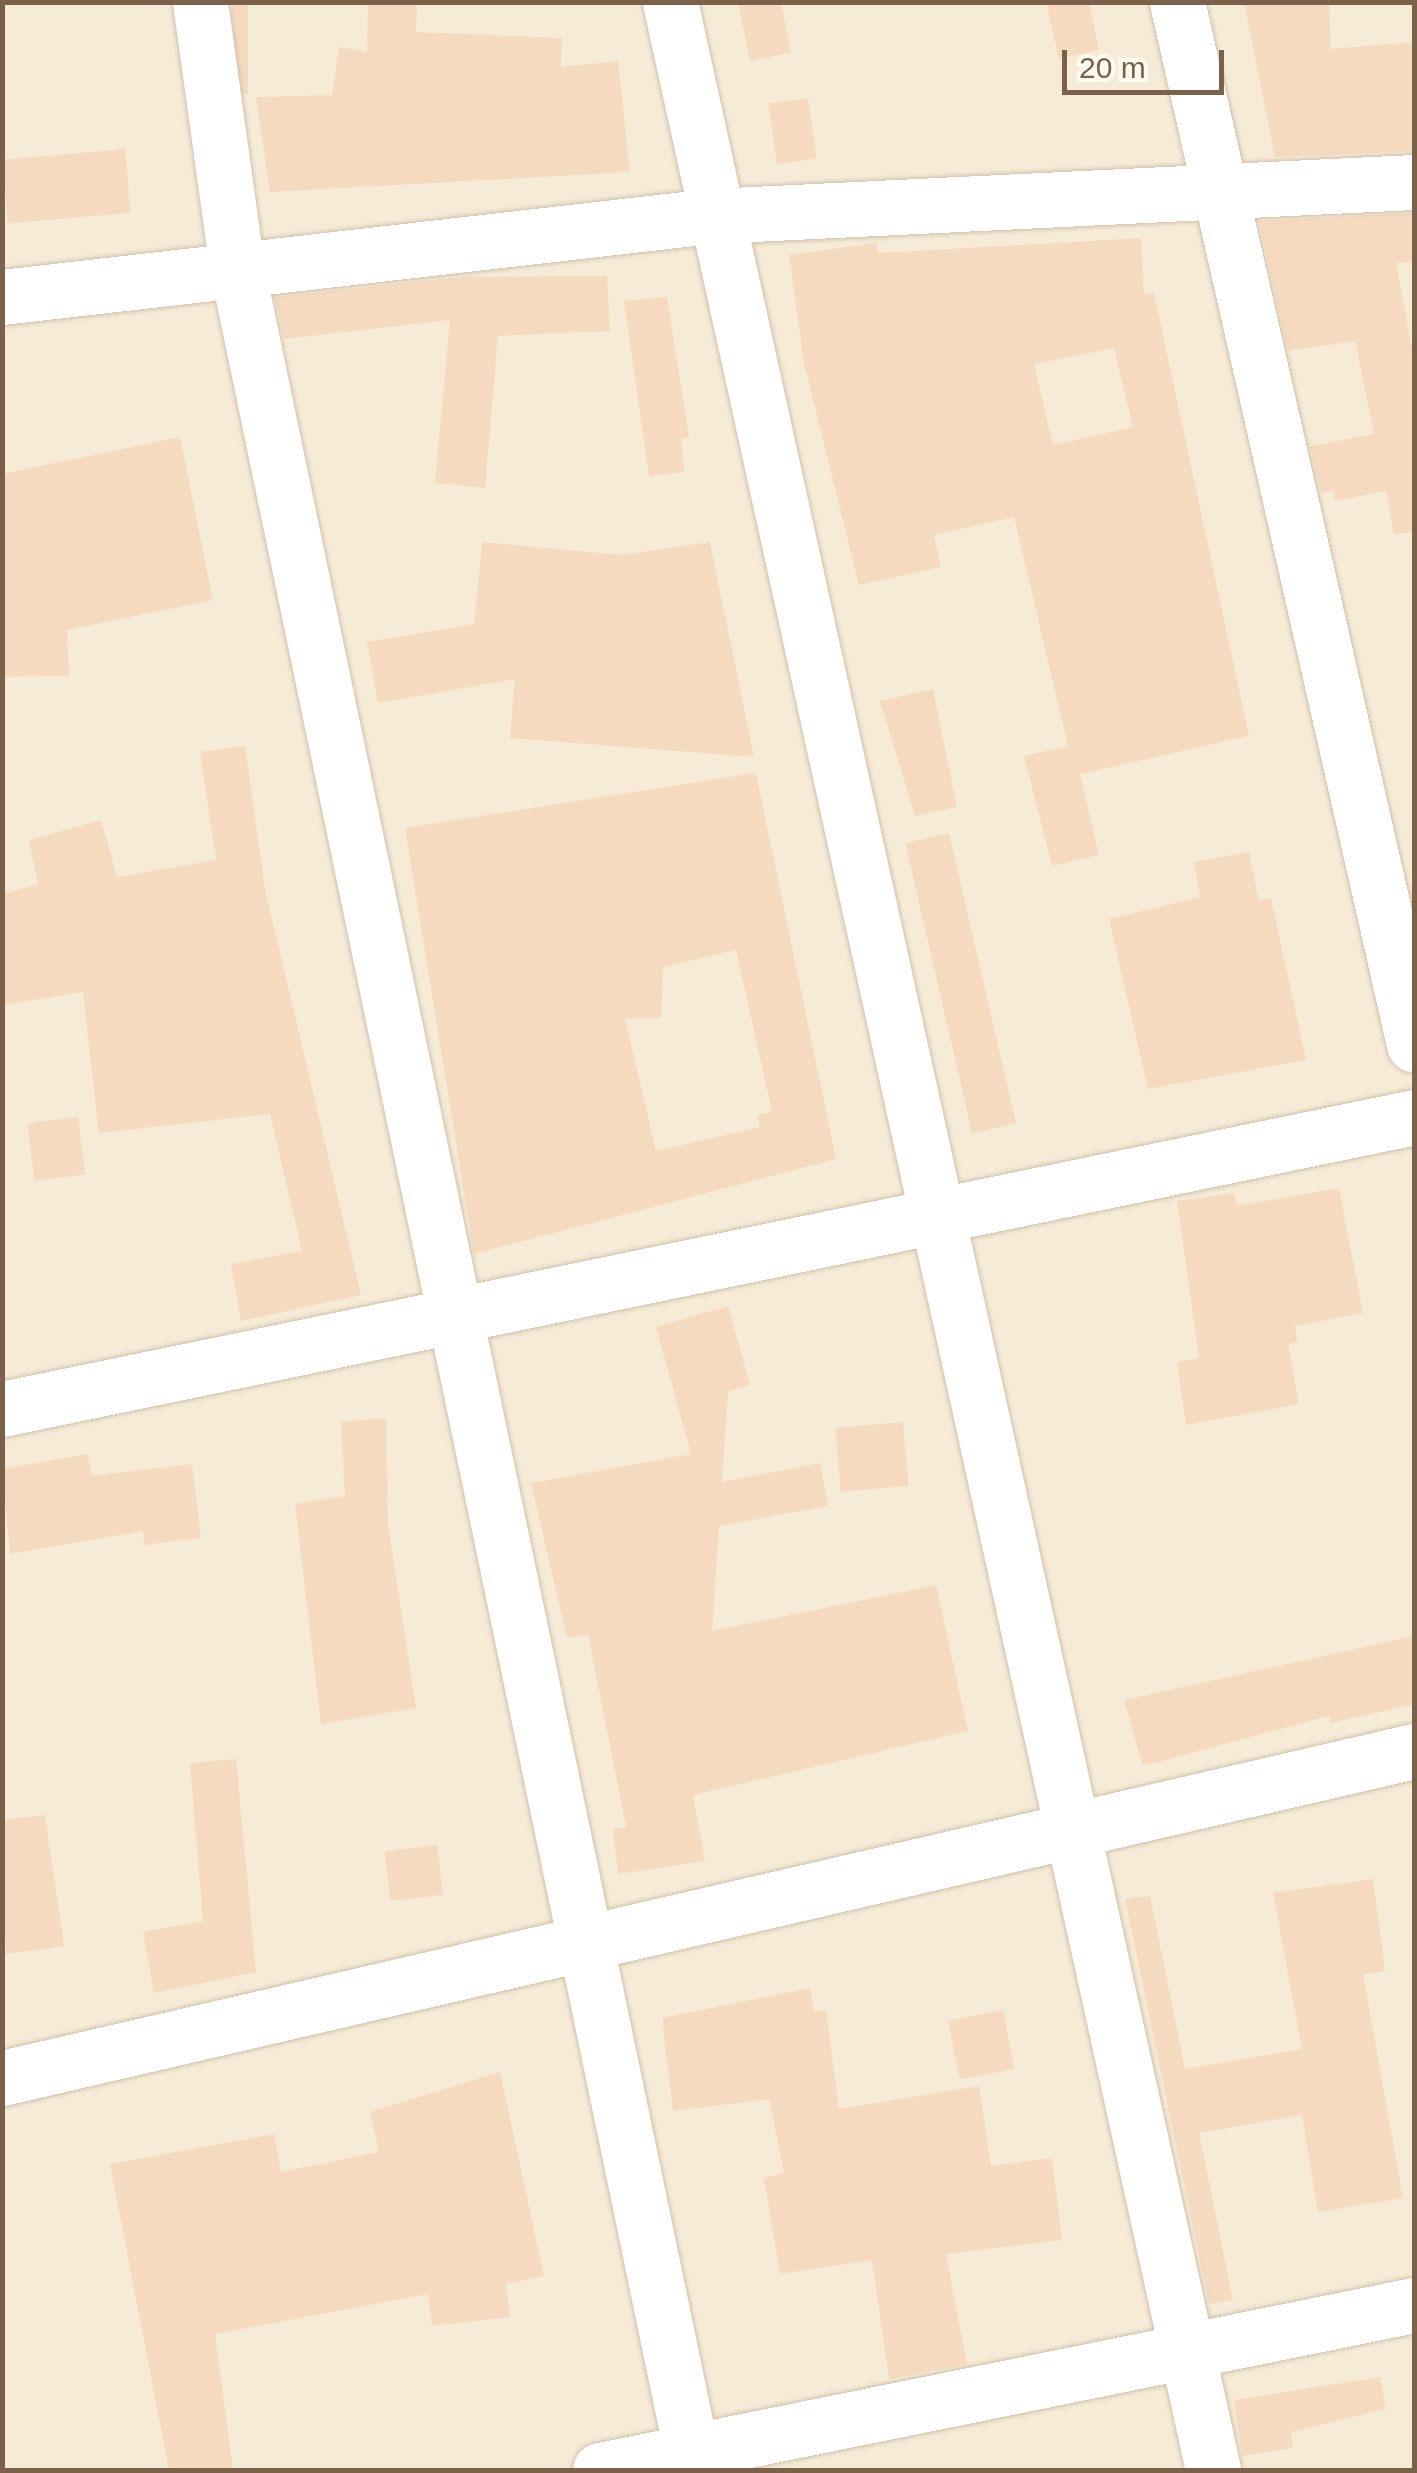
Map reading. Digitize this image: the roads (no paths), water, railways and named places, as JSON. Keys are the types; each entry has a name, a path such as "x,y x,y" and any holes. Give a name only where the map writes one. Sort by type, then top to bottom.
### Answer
{"street":[{"path":"200,2 237,268 694,2461"},
{"path":"670,2 711,216 940,1212 1213,2470"},
{"path":"1177,2 1414,1044"},
{"path":"2,297 711,216 1414,182"},
{"path":"2,1410 452,1310 1414,1117"},
{"path":"2,2078 584,1946 1070,1824 1414,1750"},
{"path":"600,2470 694,2461 1414,2305"}]}
